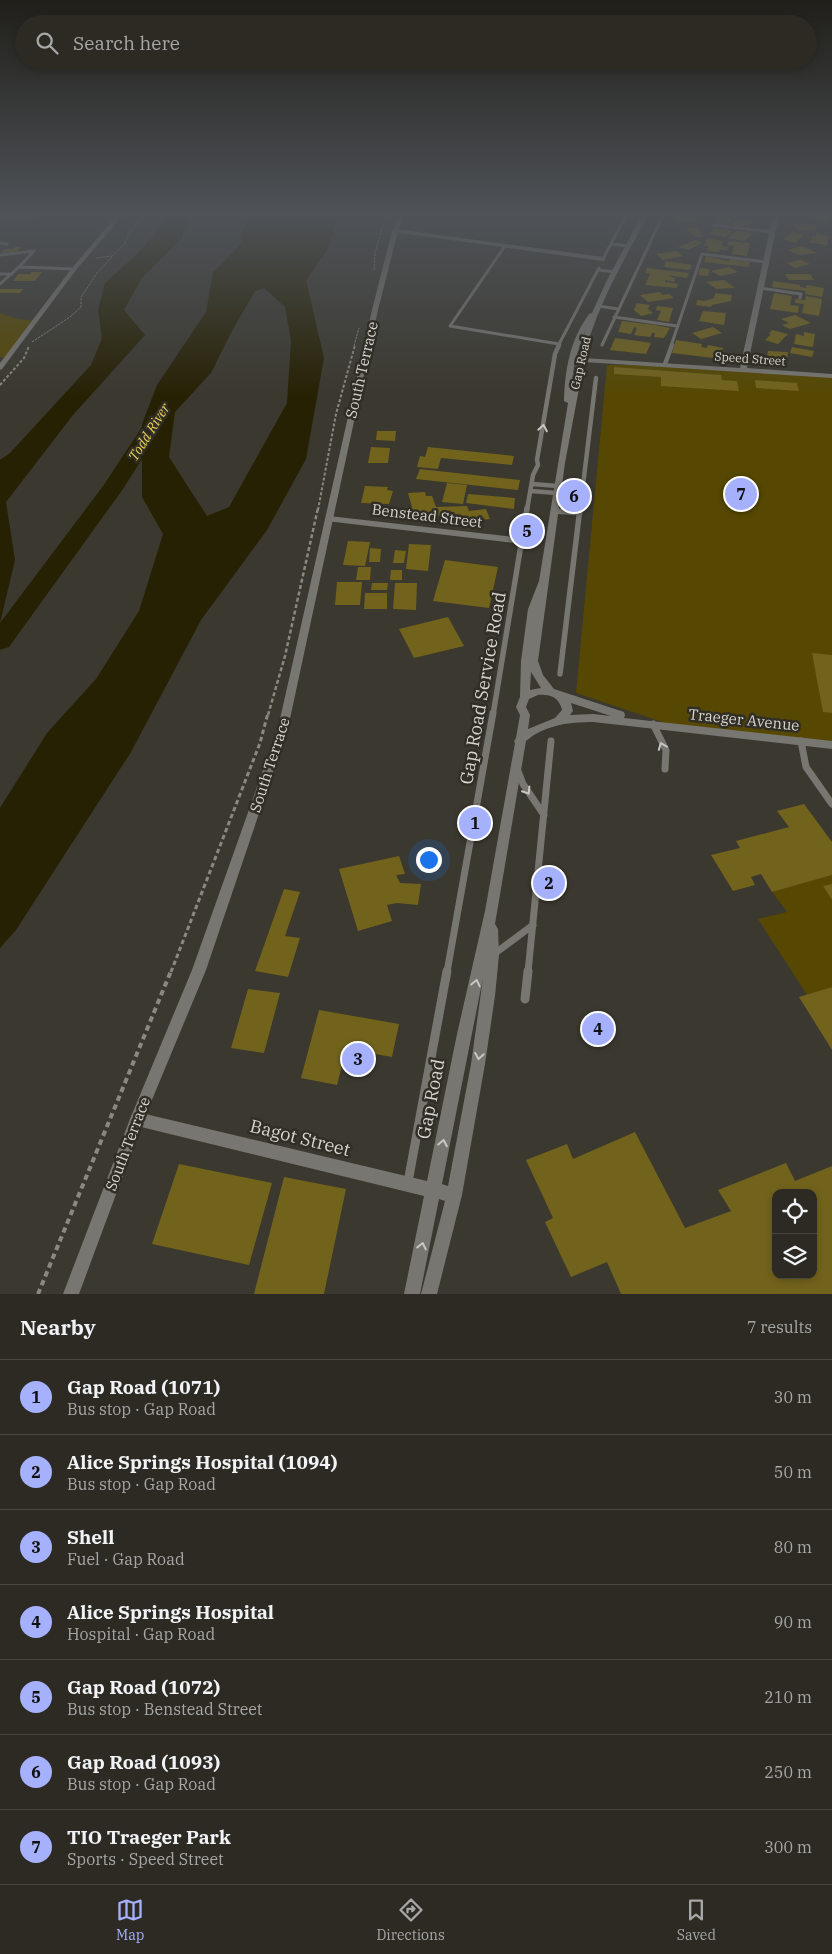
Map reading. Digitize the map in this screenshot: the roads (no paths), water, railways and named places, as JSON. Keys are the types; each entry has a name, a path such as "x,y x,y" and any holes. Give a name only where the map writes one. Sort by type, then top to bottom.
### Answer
{"street":[{"path":"0,368 69,275"},
{"name":"South Terrace","path":"71,1294 137,1119 199,970 284,728 329,519 385,275"},
{"name":"Gap Road","path":"412,1294 491,912 525,714 521,707 525,697 542,611 568,422 568,382 600,304 614,275"},
{"path":"742,370 763,275"},
{"path":"0,357 9,357"},
{"name":"Speed Street","path":"577,357 832,376"},
{"name":"Benstead Street","path":"329,519 523,542"},
{"name":"Gap Road","path":"527,683 526,661 533,609 545,579"},
{"path":"533,660 538,676 550,691"},
{"path":"525,697 536,691 550,691"},
{"name":"Traeger Avenue","path":"550,691 652,724"},
{"path":"554,723 563,719 568,711 565,701 561,696"},
{"name":"Traeger Avenue","path":"525,714 533,721 554,723 594,718 832,745"},
{"name":"Traeger Avenue","path":"519,741 530,733 554,723"},
{"name":"Gap Road","path":"429,1294 454,1195 479,1056 492,956 491,912"},
{"name":"Bagot Street","path":"137,1119 454,1195"}],"lane":[{"path":"0,284 10,275"},
{"path":"484,275 450,326 559,344"},
{"name":"Gap Road Service Road","path":"407,1184 472,837 532,484 538,465 537,460 559,344 595,275"},
{"path":"602,345 634,275"},
{"path":"665,364 695,275"},
{"path":"760,288 801,294 800,298"},
{"path":"600,304 619,307"},
{"path":"614,318 677,326"},
{"path":"560,674 596,378"},
{"path":"532,484 558,490"},
{"path":"531,491 558,490"},
{"path":"555,511 580,513"},
{"path":"652,724 666,750 665,769"},
{"path":"525,999 551,741"},
{"path":"801,741 806,767 832,804"},
{"path":"516,764 523,784 544,815"},
{"path":"492,956 533,925"}],"water":[{"path":"113,275 145,275 124,310 145,335 73,415 6,502 15,560 0,623 0,460 10,453 91,365 102,338 98,310 105,283"},
{"path":"212,275 309,275 306,280 324,358 306,459 267,530 201,620 131,752 16,930 0,948 0,808 47,733 96,679 139,611 163,534 142,497 142,424 157,385 206,312","holes":["264,288 285,307 291,341 287,403 229,507 207,516 169,457 175,412 211,373 255,291"]}],"waterway":[{"name":"Todd River","path":"0,641 112,489 161,413"}],"place":[{"name":"TIO Traeger Park","path":"741,494"},
{"name":"Gap Road (1093)","path":"574,496"},
{"name":"Gap Road (1072)","path":"527,531"},
{"name":"Gap Road (1071)","path":"475,823"},
{"name":"Alice Springs Hospital (1094)","path":"549,883"},
{"name":"Alice Springs Hospital","path":"598,1029"},
{"name":"Shell","path":"358,1059"}]}
